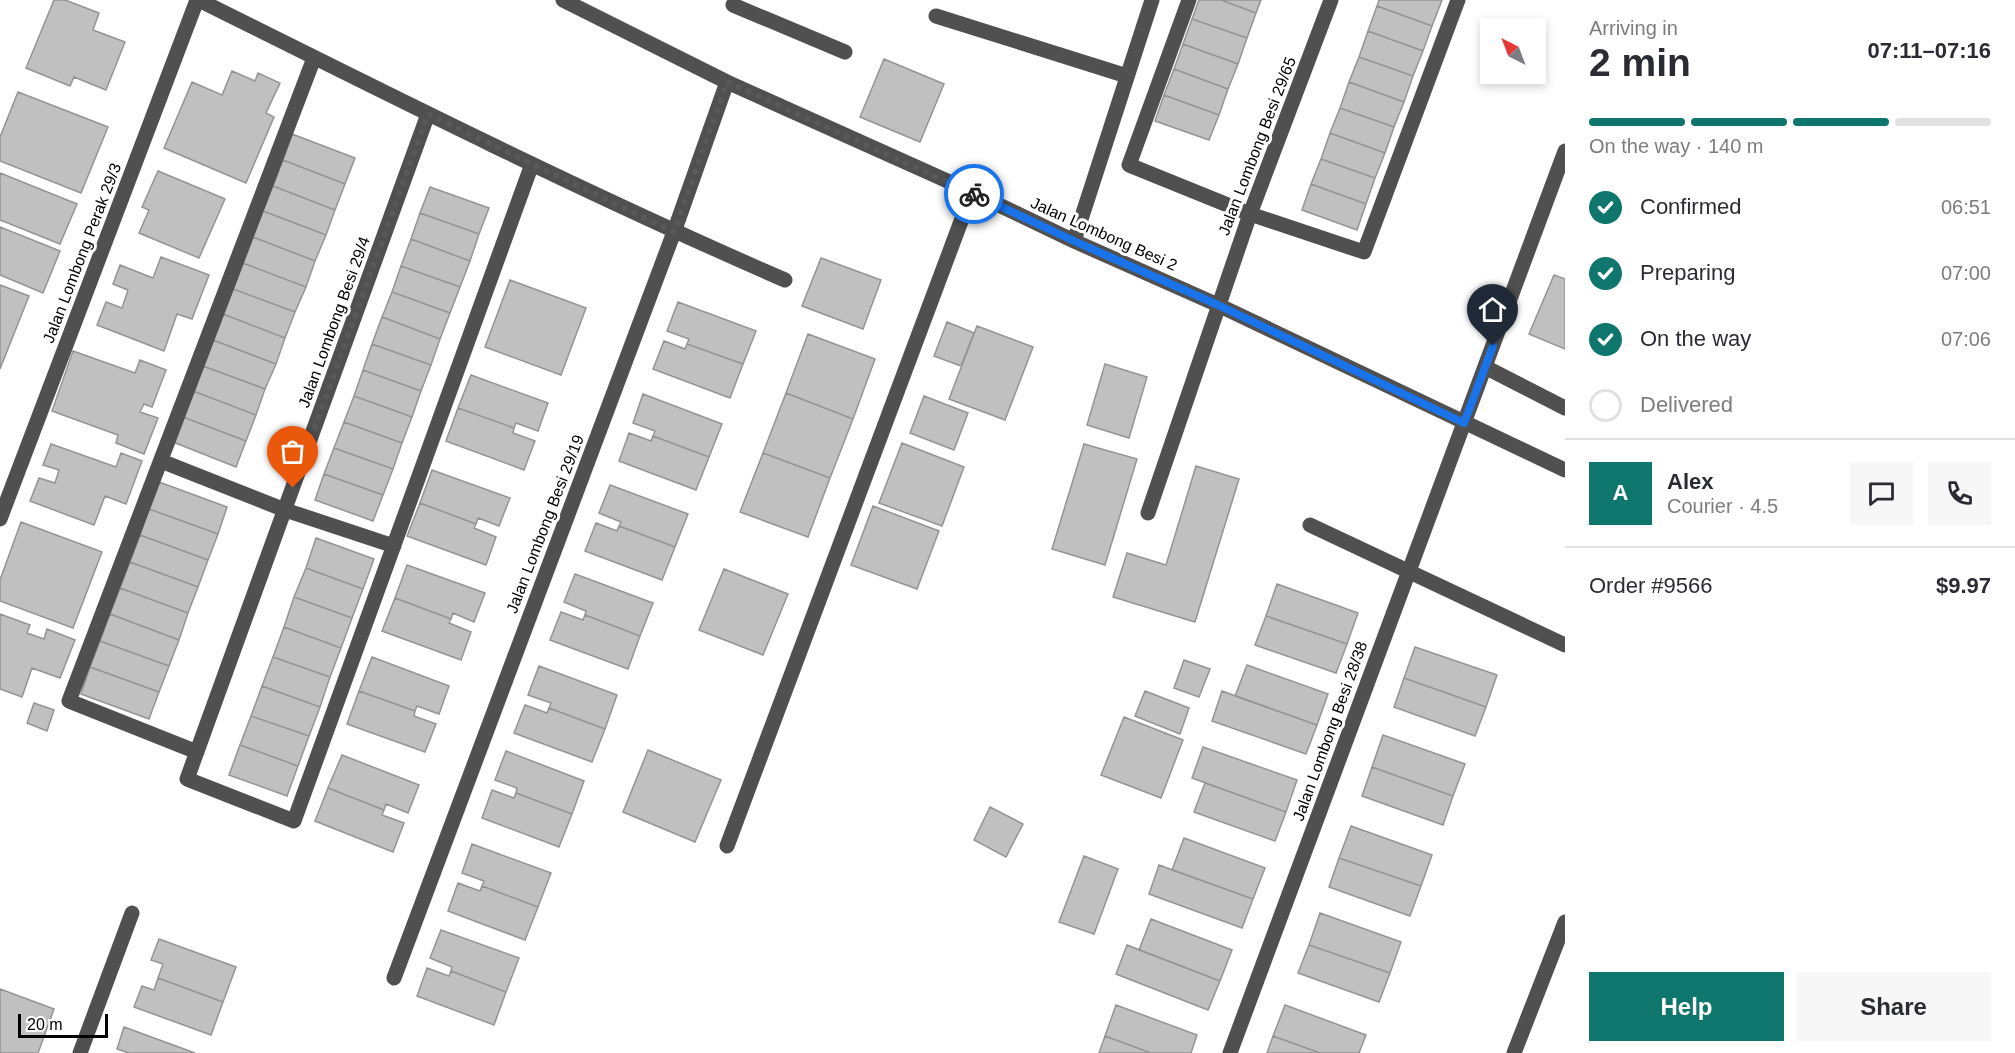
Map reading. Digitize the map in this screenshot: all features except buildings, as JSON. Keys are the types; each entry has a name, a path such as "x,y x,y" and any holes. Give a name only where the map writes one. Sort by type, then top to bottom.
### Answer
{"street":[{"path":"198,0 674,232 786,280"},
{"name":"Jalan Lombong Perak 29/3","path":"0,519 198,0"},
{"name":"Jalan Lombong Besi 2","path":"563,0 727,82 1218,305 1565,470"},
{"path":"1074,241 1152,0"},
{"path":"1189,0 1129,165 1250,214 1364,252 1458,0"},
{"name":"Jalan Lombong Besi 29/65","path":"1148,513 1250,214 1331,0"},
{"path":"730,2 845,52"},
{"path":"936,16 1127,76"},
{"path":"197,752 69,701 314,57"},
{"name":"Jalan Lombong Besi 29/19","path":"394,978 674,232 727,82"},
{"name":"Jalan Lombong Besi 29/4","path":"394,546 294,821 187,779 428,114"},
{"name":"Jalan Lombong Besi 28/38","path":"1230,1053 1565,152"},
{"path":"160,461 285,510 394,546 532,164"},
{"path":"726,846 972,192"},
{"path":"1485,367 1565,408"},
{"path":"1310,525 1565,645"},
{"path":"80,1053 132,913"},
{"path":"1514,1053 1565,922"}],"way so far":[{"path":"293,488 428,114 674,232 727,82 974,194"}],"route":[{"path":"974,194 1218,305 1464,423 1493,346"}]}
